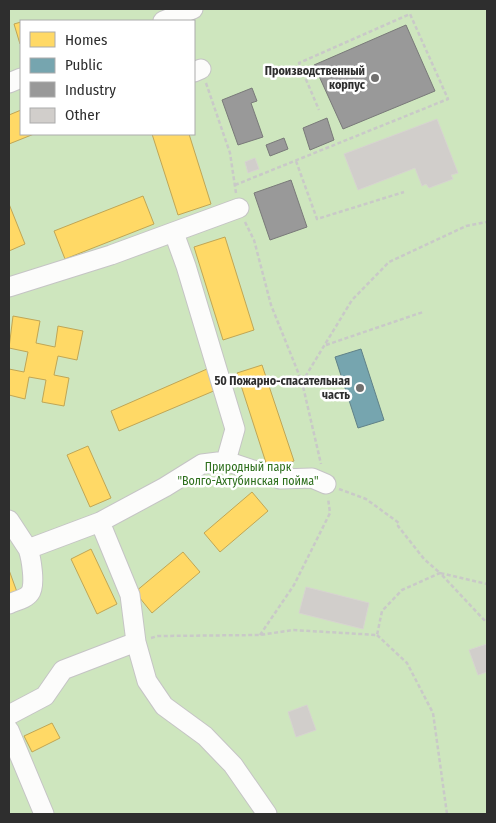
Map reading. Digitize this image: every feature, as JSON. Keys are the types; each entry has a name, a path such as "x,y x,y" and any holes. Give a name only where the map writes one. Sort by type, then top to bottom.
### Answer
{"street":[{"path":"166,20 193,9"},
{"path":"9,287 174,233 239,208"},
{"path":"174,233 186,266 235,429 226,461"},
{"path":"28,549 100,522 165,487 202,464 226,461 280,479 312,478 326,484"},
{"path":"9,520 32,558 33,588 30,593 9,604"},
{"path":"100,522 130,595 136,642 146,681 164,706 205,736 233,764 267,814"},
{"path":"9,715 45,696 63,670 136,642"},
{"path":"9,730 44,814"}],"path":[{"path":"235,185 448,99 410,14 299,63 318,110"},
{"path":"197,70 230,153 239,208 254,240 271,305 302,382 326,484 330,513 294,585 260,636"},
{"path":"296,161 317,219 404,192"},
{"path":"302,382 352,300 389,262 466,226 487,222"},
{"path":"325,346 423,312"},
{"path":"326,484 366,499 399,523 398,526 424,558 487,623"},
{"path":"377,635 382,611 402,590 440,573 487,584"},
{"path":"136,642 158,636 260,636 293,630 377,635 407,663 433,713 447,814"}],"green space":[{"name":"Природный парк \"Волго-Ахтубинская пойма\"","path":"9,9 487,9 487,814 9,814"}],"building: Homes":[{"path":"20,22 20,44 14,24"},
{"path":"20,110 20,135 32,135 9,144 9,115"},
{"path":"152,135 189,135 211,204 178,215"},
{"path":"143,196 154,224 65,259 54,231"},
{"path":"9,204 25,244 9,251"},
{"path":"225,237 254,330 223,340 194,247"},
{"path":"13,316 40,321 36,343 55,347 58,326 83,331 77,360 58,356 54,375 69,378 64,406 42,402 46,380 29,377 25,399 9,395 9,369 24,372 28,352 9,348"},
{"path":"262,365 294,461 268,469 237,373"},
{"path":"207,369 216,390 119,431 111,411"},
{"path":"88,446 111,498 90,507 67,455"},
{"path":"252,492 268,511 220,552 204,533"},
{"path":"91,549 117,604 97,614 71,559"},
{"path":"183,552 200,572 152,613 135,592"},
{"path":"9,570 17,592 9,595"},
{"path":"52,723 60,738 32,752 24,736"}],"building: Public":[{"name":"50 Пожарно-спасательная часть","path":"361,349 384,420 358,428 335,357"}],"building: Industry":[{"name":"Производственный корпус","path":"406,25 435,91 343,129 314,65"},
{"path":"252,88 257,101 251,103 263,137 238,145 222,100"},
{"name":"Производственный корпус","path":"327,118 334,140 310,150 303,128"},
{"path":"284,138 288,149 270,156 266,145"},
{"path":"291,180 307,227 270,240 254,193"}],"building: Other":[{"path":"437,119 458,173 451,175 453,179 429,188 426,184 422,186 415,168 358,190 344,154"},
{"path":"255,158 259,169 248,173 245,162"},
{"path":"306,587 369,603 363,629 299,613"},
{"path":"487,644 487,672 478,675 469,650"},
{"path":"307,705 316,730 296,737 288,712"}],"place":[{"name":"Производственный корпус","path":"375,78"},
{"name":"50 Пожарно-спасательная часть","path":"360,388"}]}
